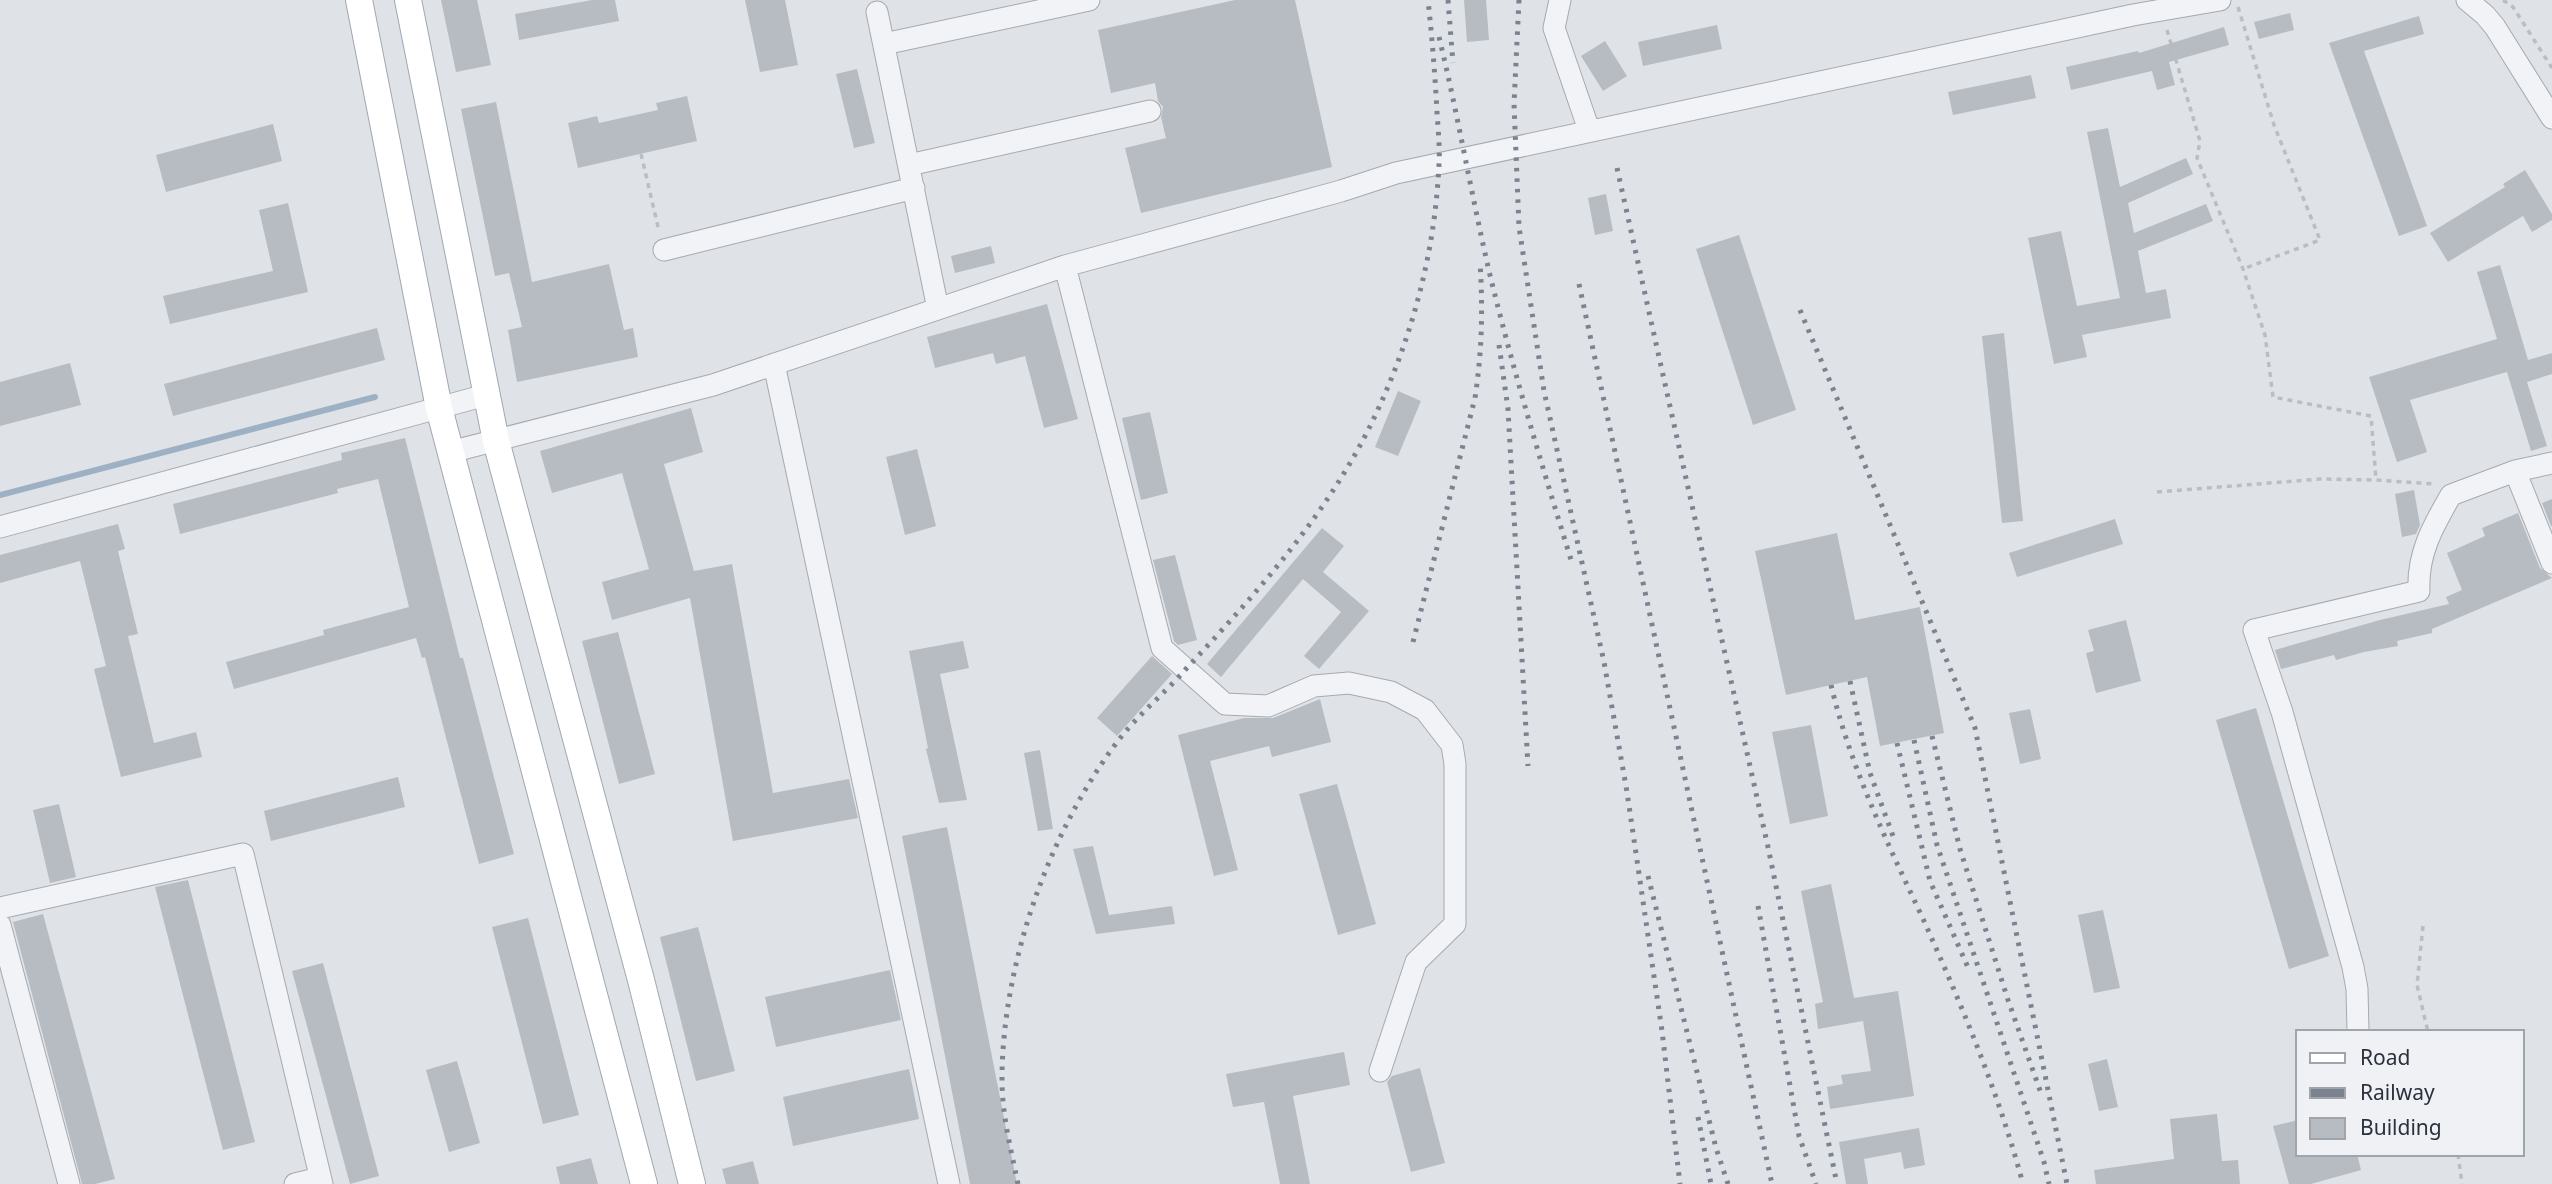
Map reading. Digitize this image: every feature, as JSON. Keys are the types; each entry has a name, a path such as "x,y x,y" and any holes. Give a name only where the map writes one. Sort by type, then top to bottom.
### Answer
{"main road":[{"path":"359,0 439,408 644,1184"},
{"path":"408,0 496,441 641,980 692,1184"}],"street":[{"path":"884,44 1089,0"},
{"path":"1560,0 1554,28 1589,130"},
{"path":"450,452 658,400 1065,266 1341,191 1396,173 2131,8 2161,10 2220,0"},
{"path":"2467,0 2495,27 2552,118"},
{"path":"877,12 939,309"},
{"path":"909,165 1150,111"},
{"path":"664,250 914,188"},
{"path":"1065,266 1162,648 1224,704 1268,706 1314,686 1349,682 1391,692 1425,710 1452,745 1455,764 1455,924 1416,962 1380,1071"},
{"path":"774,364 949,1184"},
{"path":"0,527 486,395"},
{"path":"2358,1030 2357,989 2344,932 2282,712 2254,630 2419,591 2418,571 2424,546 2451,495 2515,471 2552,463"},
{"path":"2515,471 2552,563"},
{"path":"0,908 243,854 321,1181 295,1184"},
{"path":"0,925 69,1184"}],"path":[{"path":"2236,0 2274,125 2320,240 2243,269"},
{"path":"2503,0 2512,7 2552,68"},
{"path":"2161,10 2200,141 2197,158 2243,269 2265,335 2273,397 2371,416 2376,480"},
{"path":"641,154 664,250"},
{"path":"2157,492 2320,480 2376,480 2431,482 2451,495"},
{"path":"2423,926 2417,985 2428,1030"},
{"path":"2458,1156 2462,1184"}],"building":[{"path":"441,0 477,0 491,65 456,72"},
{"path":"592,0 615,0 619,21 519,40 515,14"},
{"path":"745,0 785,0 798,65 760,72"},
{"path":"1235,0 1295,0 1332,167 1141,213 1125,148 1166,138 1161,117 1163,107 1158,101 1155,83 1111,93 1098,30"},
{"path":"1464,0 1486,0 1489,40 1467,42"},
{"path":"2290,13 2294,30 2259,39 2254,22"},
{"path":"2419,16 2424,34 2364,51 2427,226 2399,236 2329,43"},
{"path":"1717,25 1722,49 1643,66 1638,42"},
{"path":"2224,27 2229,45 2169,62 2175,85 2157,90 2152,71 2071,90 2066,67 2138,51 2139,53"},
{"path":"1605,41 1627,76 1603,91 1581,56"},
{"path":"857,69 875,143 854,148 836,74"},
{"path":"2031,75 2036,98 1953,115 1948,92"},
{"path":"687,96 697,141 578,168 568,123 597,116 599,123 658,110 656,103"},
{"path":"496,102 532,282 609,264 624,330 633,328 638,357 517,382 508,330 522,327 509,273 495,276 461,109"},
{"path":"273,124 282,161 166,192 156,155"},
{"path":"2108,128 2120,187 2186,158 2193,174 2128,203 2134,233 2206,204 2213,221 2138,251 2146,293 2166,289 2171,318 2082,335 2087,357 2054,364 2028,238 2061,231 2077,306 2120,298 2087,132"},
{"path":"2525,170 2552,214 2552,220 2532,232 2523,216 2448,262 2430,233 2505,187 2503,184"},
{"path":"1606,194 1613,231 1595,235 1588,198"},
{"path":"288,203 308,292 170,324 163,296 273,271 259,210"},
{"path":"1739,235 1796,410 1753,425 1696,249"},
{"path":"991,246 995,263 955,273 951,256"},
{"path":"2500,265 2528,360 2552,353 2552,374 2527,382 2547,446 2531,451 2507,372 2410,400 2427,452 2397,462 2369,377 2497,339 2477,272"},
{"path":"1047,304 1078,419 1044,428 1025,356 996,364 993,353 935,368 927,337"},
{"path":"377,328 385,360 173,416 164,384"},
{"path":"2004,333 2023,521 2002,523 1982,336"},
{"path":"70,363 81,405 0,426 0,382"},
{"path":"1398,391 1421,401 1398,456 1375,447"},
{"path":"691,408 703,452 664,464 694,571 732,564 773,793 849,779 858,818 733,841 690,598 612,620 602,582 649,569 622,473 552,493 540,451"},
{"path":"1150,412 1168,493 1141,500 1122,418"},
{"path":"405,438 460,658 463,658 514,854 479,864 425,657 422,658 416,638 234,689 226,662 324,635 323,630 409,607 378,479 337,489 338,493 180,534 173,504 342,460 341,453"},
{"path":"917,449 936,526 905,535 886,457"},
{"path":"2414,490 2420,525 2416,534 2402,537 2395,494"},
{"path":"2552,499 2552,526 2551,526 2542,503"},
{"path":"2518,513 2540,568 2552,578 2432,629 2432,633 2397,641 2398,646 2336,660 2334,655 2281,669 2275,650 2380,620 2449,604 2446,597 2462,590 2447,553 2485,536 2482,528"},
{"path":"2115,519 2123,544 2017,577 2009,553"},
{"path":"118,524 125,549 118,551 138,634 128,636 154,743 196,732 202,757 121,777 94,669 106,666 80,561 0,583 0,555"},
{"path":"1322,528 1344,546 1323,572 1369,611 1319,669 1304,656 1341,612 1303,579 1221,677 1207,664"},
{"path":"1837,533 1855,620 1920,607 1944,733 1880,746 1867,677 1786,695 1755,551"},
{"path":"1175,555 1197,640 1178,645 1174,641 1153,560"},
{"path":"2126,620 2141,681 2096,693 2086,653 2094,651 2088,630"},
{"path":"618,632 655,774 619,784 582,641"},
{"path":"963,641 969,668 940,674 967,800 939,803 926,749 928,748 909,651"},
{"path":"1152,656 1172,674 1117,736 1097,718"},
{"path":"1320,699 1331,742 1272,757 1269,746 1210,761 1238,870 1214,876 1178,735 1244,718 1273,718"},
{"path":"2256,708 2329,956 2289,969 2216,720"},
{"path":"2030,709 2041,759 2020,764 2009,713"},
{"path":"1811,725 1828,816 1790,824 1772,732"},
{"path":"1040,750 1053,829 1038,831 1024,753"},
{"path":"398,777 405,807 271,841 264,811"},
{"path":"1337,784 1376,924 1338,935 1299,794"},
{"path":"59,804 76,877 50,883 33,810"},
{"path":"947,827 1017,1184 970,1184 902,836"},
{"path":"1093,846 1109,915 1172,906 1175,924 1096,934 1073,849"},
{"path":"188,880 255,1142 223,1150 155,887"},
{"path":"1831,884 1854,998 1898,991 1914,1096 1830,1109 1827,1087 1843,1084 1841,1075 1871,1071 1863,1021 1818,1029 1815,1004 1823,1002 1801,891"},
{"path":"2103,910 2120,988 2094,993 2078,915"},
{"path":"43,914 115,1179 95,1184 82,1184 13,922"},
{"path":"528,918 579,1115 543,1124 492,927"},
{"path":"698,927 735,1071 696,1081 660,937"},
{"path":"323,963 379,1176 350,1184 292,971"},
{"path":"890,970 901,1020 776,1047 765,997"},
{"path":"1344,1052 1350,1085 1293,1096 1310,1184 1280,1184 1264,1102 1233,1107 1226,1074"},
{"path":"2107,1059 2118,1107 2099,1111 2088,1064"},
{"path":"457,1061 480,1143 449,1152 426,1070"},
{"path":"1420,1068 1445,1163 1411,1172 1387,1082 1392,1076"},
{"path":"909,1069 919,1119 793,1146 783,1097"},
{"path":"2217,1114 2222,1161 2238,1160 2240,1184 2096,1184 2094,1170 2174,1159 2170,1119"},
{"path":"2296,1120 2296,1156 2358,1156 2361,1170 2311,1184 2289,1184 2273,1126"},
{"path":"1919,1128 1925,1165 1904,1169 1901,1152 1864,1159 1868,1184 1846,1184 1839,1142"},
{"path":"591,1158 598,1184 560,1184 556,1167"},
{"path":"753,1161 759,1184 726,1184 722,1169"}],"waterway":[{"path":"0,495 375,397"}],"railway":[{"path":"1018,1184 1004,1106 1004,1036 1021,944 1052,855 1072,813 1121,737 1238,612 1313,519 1356,453 1400,357 1427,262 1437,197 1439,145 1428,0"},
{"path":"1448,0 1453,63"},
{"path":"1519,0 1514,104 1519,227 1544,391 1604,662 1627,792 1662,1031 1680,1184"},
{"path":"1439,37 1498,308 1572,563"},
{"path":"1617,168 1768,847 1837,1184"},
{"path":"1413,642 1475,398 1481,330 1480,262"},
{"path":"1579,284 1772,1184"},
{"path":"1800,310 1975,728 2067,1184"},
{"path":"1499,345 1508,409 1528,766"},
{"path":"1850,681 1870,773 1893,836"},
{"path":"1831,685 1839,716 1871,806 1979,1051 2023,1184"},
{"path":"1932,736 1960,849 2042,1096"},
{"path":"1914,740 1937,845 2044,1162 2049,1184"},
{"path":"1897,743 1930,881 1970,972"},
{"path":"1648,876 1716,1148 1728,1184"},
{"path":"1758,906 1799,1136 1816,1184"},
{"path":"1698,1117 1711,1184"}]}
